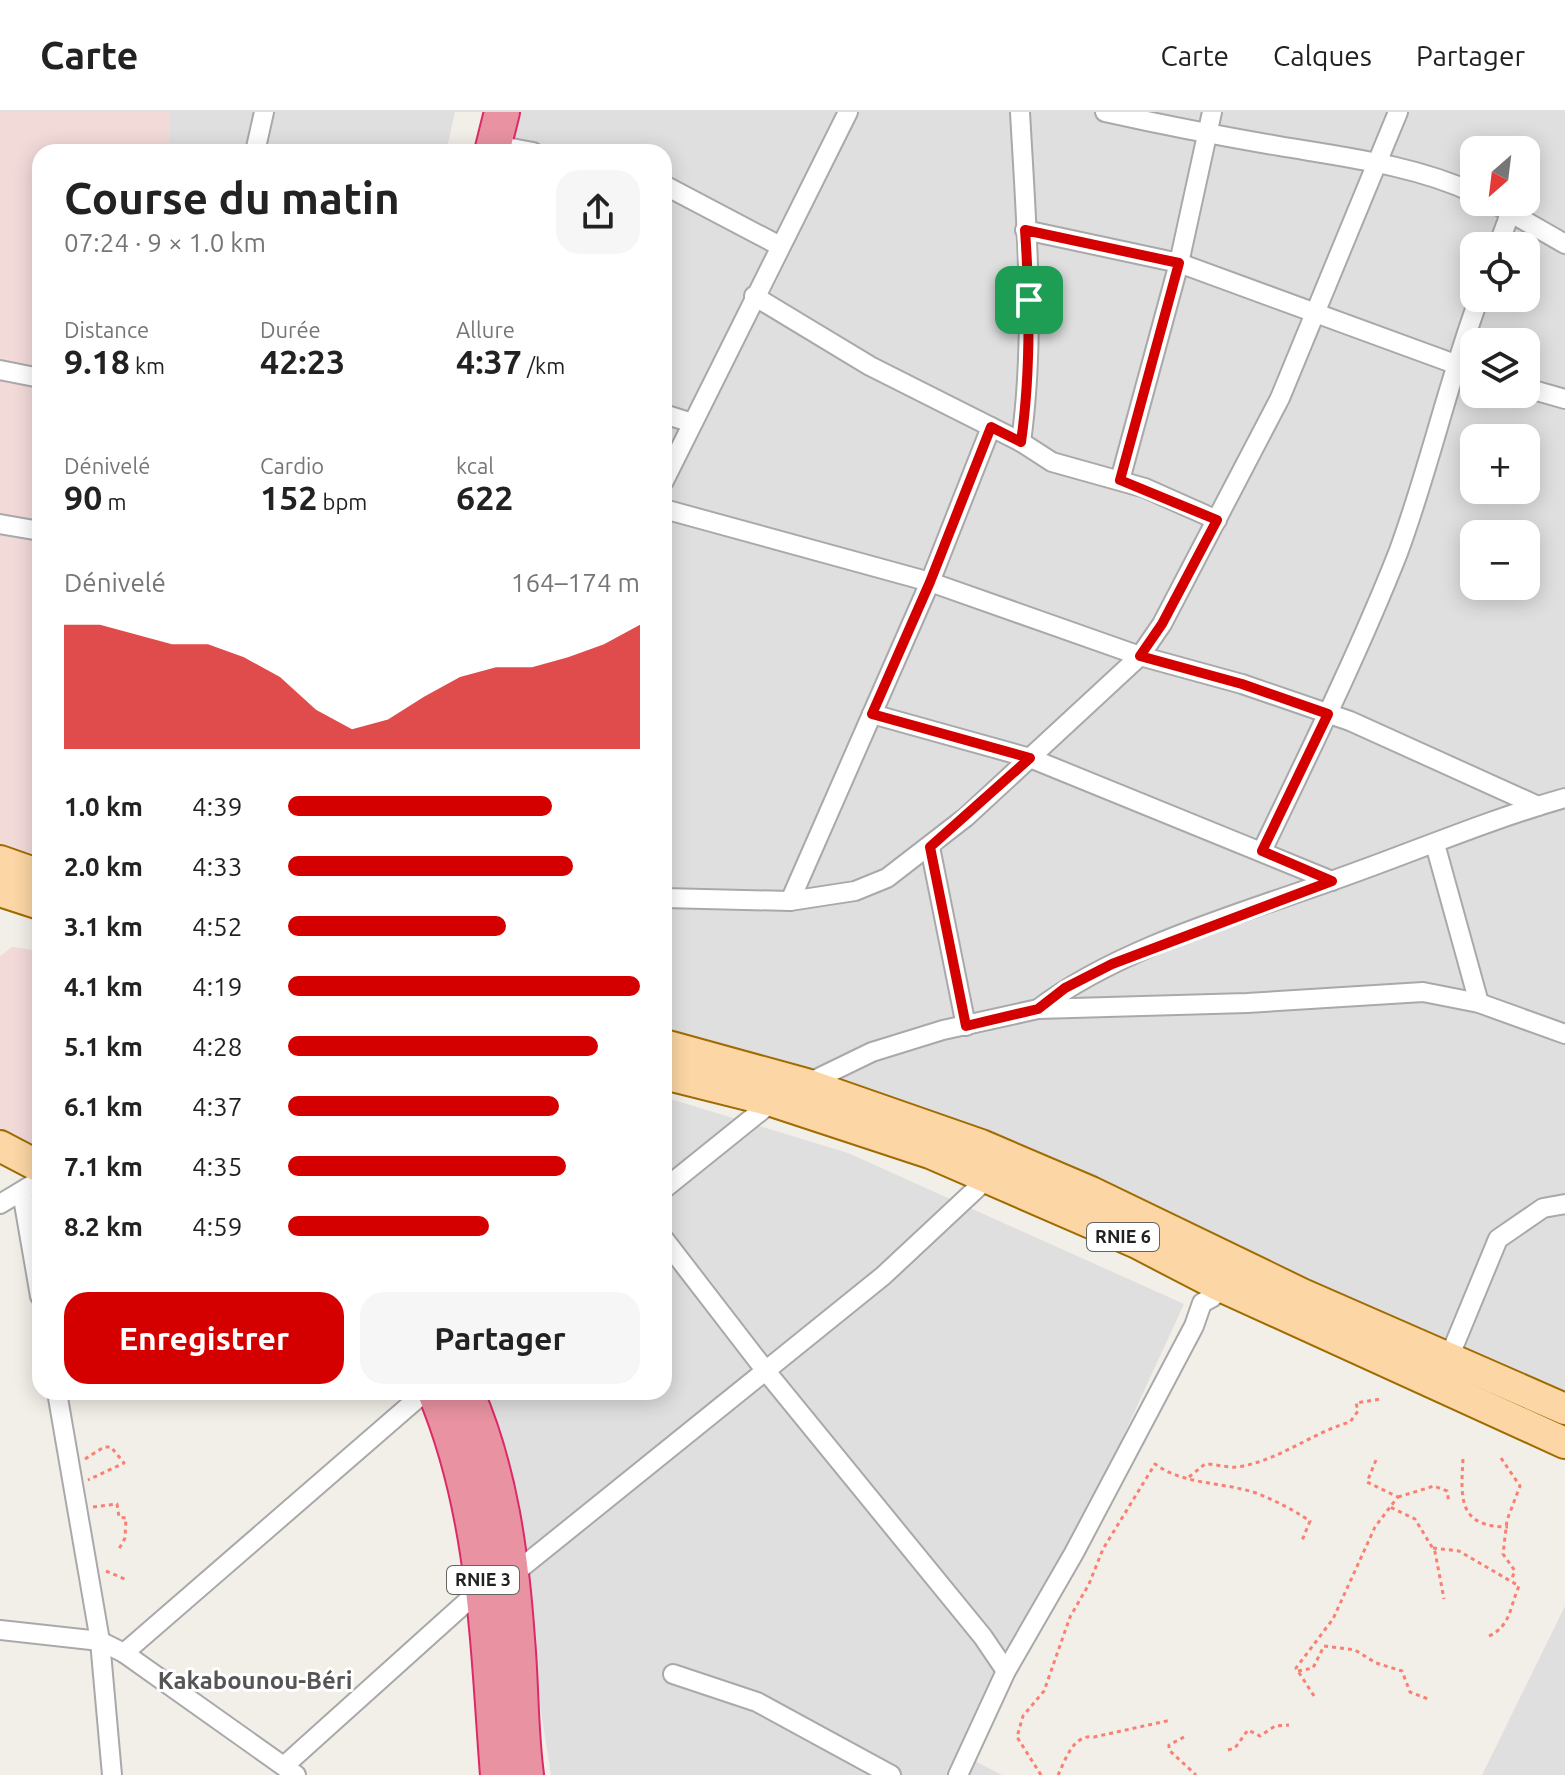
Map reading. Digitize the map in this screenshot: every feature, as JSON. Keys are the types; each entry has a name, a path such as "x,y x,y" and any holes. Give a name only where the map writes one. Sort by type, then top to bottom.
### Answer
{"highway":[{"path":"481,112 485,144"},
{"path":"489,144 502,112"},
{"name":"RNIE 3","path":"438,1400 497,1582 526,1775"},
{"name":"RNIE 3","path":"469,1400 494,1470 498,1775"}],"main road":[{"path":"1,868 32,874"},
{"path":"1,868 32,897"},
{"name":"RNIE 6","path":"672,1047 806,1084 981,1145 1091,1192 1565,1443"},
{"name":"RNIE 6","path":"672,1076 859,1127 989,1177 1137,1243 1216,1284 1410,1359 1448,1360 1565,1409"},
{"path":"0,1146 32,1163"}],"street":[{"path":"257,144 264,112"},
{"path":"672,464 848,112"},
{"path":"1020,112 1029,300 1027,390 1021,442"},
{"path":"1105,112 1204,134 1376,162 1460,186"},
{"path":"1120,480 1179,263 1204,134 1212,112"},
{"path":"672,898 790,901 855,891 887,878 930,847 1140,656 1157,632 1280,398 1398,112"},
{"path":"672,189 780,246"},
{"path":"1519,216 1565,244"},
{"path":"1025,230 1179,263 1460,366"},
{"path":"754,296 870,366 1021,442 1052,462 1120,480 1217,520"},
{"path":"1262,851 1328,714 1398,551 1474,312"},
{"path":"0,370 32,376"},
{"path":"1540,392 1565,399"},
{"path":"672,417 692,423"},
{"path":"790,901 930,582 991,427"},
{"path":"672,511 930,582 1140,656 1242,684 1328,714 1538,806"},
{"path":"0,524 32,530"},
{"path":"872,714 1030,758 1332,881"},
{"path":"1038,1009 1065,988 1112,964 1565,798"},
{"path":"1435,844 1479,1003"},
{"path":"930,847 966,1026"},
{"path":"672,1182 772,1101 872,1052 1038,1009 1247,1003 1423,992 1479,1003 1565,1034"},
{"path":"0,1630 100,1641 124,1653 290,1771 497,1582 883,1276 989,1177"},
{"path":"0,1204 32,1185"},
{"path":"22,1192 32,1250"},
{"path":"1448,1360 1498,1239 1543,1208 1565,1204"},
{"path":"672,1249 765,1370 983,1637 1006,1671"},
{"path":"958,1775 1006,1671 1074,1553 1194,1326 1202,1303 1213,1297 1216,1284"},
{"path":"58,1400 100,1641 112,1775"},
{"path":"124,1653 416,1400"},
{"path":"673,1674 757,1702 891,1775"}],"path":[{"path":"1189,1477 1205,1464 1231,1467 1263,1462 1332,1426 1350,1422 1358,1411 1356,1403 1381,1399"},
{"path":"104,1447 118,1451 124,1459 124,1463 99,1478 71,1472 79,1462 104,1447"},
{"path":"1501,1458 1520,1486 1507,1520 1503,1554 1515,1571 1511,1580"},
{"path":"1463,1459 1459,1490 1467,1510 1478,1520 1508,1527"},
{"path":"1376,1460 1367,1482 1398,1497"},
{"path":"1041,1775 1017,1737 1019,1725 1044,1691 1070,1617 1089,1584 1103,1549 1155,1464 1189,1477 1288,1505 1310,1521 1301,1543"},
{"path":"1314,1696 1298,1671 1301,1661 1333,1619 1375,1527 1398,1497 1434,1486 1447,1491 1449,1503"},
{"path":"77,1509 117,1504 119,1517 126,1518 125,1538 119,1549"},
{"path":"1390,1507 1415,1519 1433,1548 1444,1599"},
{"path":"1433,1548 1459,1551 1519,1586 1510,1617 1501,1629 1489,1636"},
{"path":"87,1567 127,1580"},
{"path":"1298,1671 1313,1668 1324,1646 1355,1650 1376,1663 1402,1671 1410,1692 1428,1699"},
{"path":"1058,1775 1076,1741 1085,1735 1171,1720"},
{"path":"1228,1750 1235,1748 1248,1730 1260,1736 1275,1726 1289,1725"},
{"path":"1184,1737 1169,1745 1169,1750 1196,1775"}],"shaded area":[{"path":"0,112 170,112 172,144 32,144 32,867 12,860 0,846"},
{"path":"170,112 455,112 448,144 170,143"},
{"path":"508,112 1565,112 1565,1395 672,1052 672,144 501,144"},
{"path":"12,947 32,950 32,1150 0,1132 0,956"},
{"path":"672,1099 848,1153 1184,1304 976,1756 975,1761 1002,1775 551,1775 510,1517 474,1400 672,1400"},
{"path":"1565,1606 1565,1775 1482,1775"}],"district":[{"name":"Kakabounou-Béri","path":"255,1681"}],"route":[{"path":"1025,230 1179,263 1120,480 1217,520 1162,624 1140,656 1242,684 1328,714 1262,851 1332,881 1112,964 1065,988 1038,1009 966,1026 930,847 1030,758 872,714 930,582 991,427 1021,442 1027,390 1029,300 1025,230"}]}
